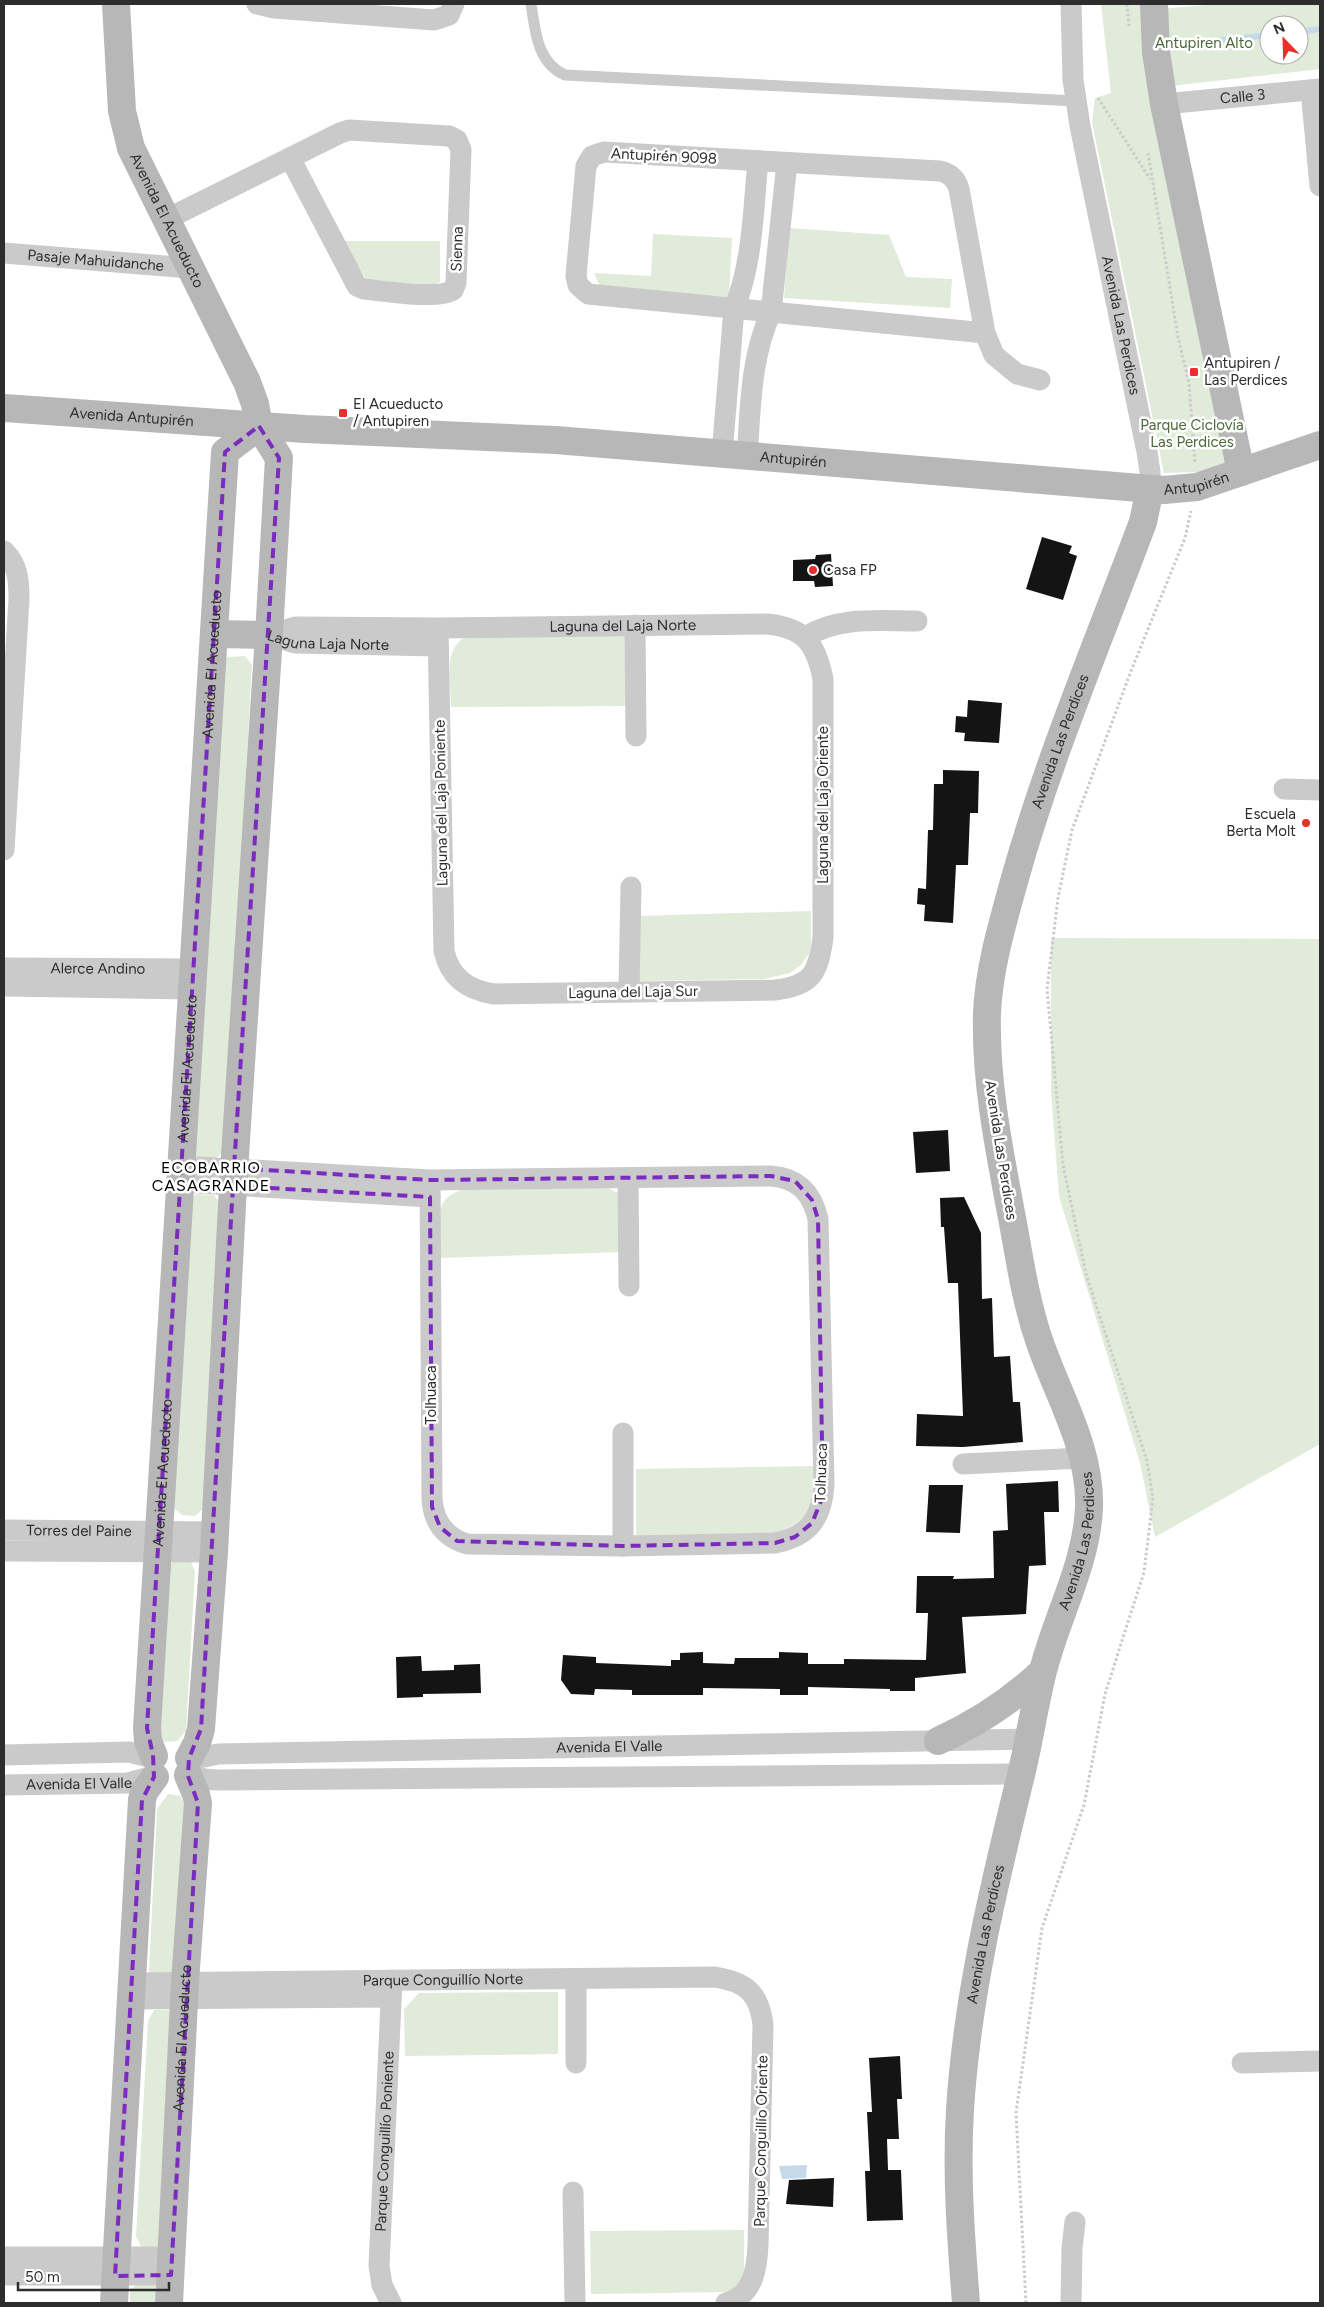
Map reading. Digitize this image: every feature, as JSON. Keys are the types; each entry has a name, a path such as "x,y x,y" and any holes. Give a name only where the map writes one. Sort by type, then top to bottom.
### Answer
{"street":[{"name":"Avenida El Acueducto","path":"116,4 121,95 125,128 140,167 165,220 247,382 255,404 259,426 279,458 234,1177 214,1542 201,1729 189,1767 198,1803 185,1990 169,2303"},
{"path":"257,4 274,8 434,20 449,14 454,4"},
{"name":"Avenida Las Perdices","path":"966,2303 958,2171 960,2110 966,2041 995,1881 1029,1739 1042,1672 1072,1583 1086,1528 1089,1493 1083,1458 1038,1338 1028,1301 1004,1172 990,1081 987,1044 988,1008 999,934 1036,808 1143,522 1150,489 1147,452 1076,101 1071,41 1071,4"},
{"path":"1154,4 1156,52 1164,104 1241,472"},
{"path":"1316,90 1320,186"},
{"name":"Calle 3","path":"1164,104 1316,90"},
{"name":"Sienna","path":"165,220 290,158 349,130 360,129 449,136 457,140 461,150 456,283 453,290 446,294 426,294 364,289 357,286 290,158"},
{"name":"Antupirén 9098","path":"734,309 592,295 584,291 578,284 576,276 586,166 592,156 604,152 758,161"},
{"path":"734,455 734,309 743,286 748,262 758,161 940,171 953,177 959,190 985,333 994,355 1017,374 1040,380"},
{"path":"734,455 755,359 771,312 787,163"},
{"name":"Pasaje Mahuidanche","path":"4,253 190,268"},
{"path":"734,309 985,333"},
{"name":"Avenida Antupirén","path":"4,408 259,426"},
{"name":"Avenida El Acueducto","path":"154,1767 147,1728 226,452 259,426"},
{"name":"Antupirén","path":"259,426 501,437 1178,490 1197,487 1320,445"},
{"path":"4,551 14,565 18,575 20,599 4,850"},
{"path":"805,637 816,630 840,622 916,621"},
{"name":"Laguna del Laja Norte","path":"438,637 635,625 768,624 792,628 805,637"},
{"path":"635,625 636,736"},
{"name":"Laguna Laja Norte","path":"269,635 295,627 438,637"},
{"path":"214,634 269,635"},
{"name":"Laguna del Laja Poniente","path":"438,637 444,950 454,976"},
{"name":"Laguna del Laja Oriente","path":"805,637 817,657 823,679 823,938 819,960 813,975"},
{"path":"1284,790 1320,790"},
{"path":"628,991 631,887"},
{"name":"Alerce Andino","path":"4,968 192,979"},
{"name":"Laguna del Laja Sur","path":"454,976 475,990 494,994 775,990 798,986 807,982 813,975"},
{"name":"Alerce Andino","path":"4,986 192,979"},
{"path":"180,1174 430,1188"},
{"name":"Tolhuaca","path":"779,1177 795,1181 812,1200 818,1219 824,1485 818,1516 804,1531 786,1541 623,1546 467,1544 448,1536 440,1527 434,1512 432,1498 430,1188 628,1178 779,1177"},
{"path":"628,1178 629,1286"},
{"path":"622,1433 623,1546"},
{"path":"963,1464 1083,1458"},
{"name":"Torres del Paine","path":"4,1530 158,1542"},
{"name":"Torres del Paine","path":"4,1551 158,1542 214,1542"},
{"path":"938,1741 967,1728 994,1712 1019,1694 1042,1672"},
{"name":"Avenida El Valle","path":"1021,1774 216,1780 204,1779 189,1767 218,1754 1029,1739"},
{"path":"663,1746 663,1776"},
{"path":"462,1778 463,1749"},
{"name":"Avenida El Valle","path":"4,1755 129,1752 154,1767 128,1783 4,1785"},
{"path":"154,1767 162,1783 172,1785 181,1782 189,1767"},
{"path":"114,2303 133,1991 142,1800 154,1767"},
{"name":"Parque Conguillío Norte","path":"133,1991 392,1989 576,1979 715,1977 733,1981 749,1990"},
{"path":"576,1979 576,2063"},
{"name":"Parque Conguillío Poniente","path":"390,2302 382,2285 379,2266 392,1989"},
{"name":"Parque Conguillío Oriente","path":"735,2298 754,2277 757,2260 764,2024 759,2004 749,1990"},
{"path":"1242,2063 1320,2062"},
{"path":"573,2192 575,2303"},
{"path":"1071,2303 1072,2248 1075,2222"},
{"path":"4,2257 116,2266 172,2266"},
{"path":"4,2275 116,2266"}],"lane":[{"path":"531,4 534,28 541,49 552,68 565,75 1076,101"}],"path":[{"path":"1127,4 1131,34"},
{"path":"1096,91 1105,110 1152,181"},
{"path":"1026,2303 1016,2114 1042,1928 1084,1805 1106,1694 1144,1572 1153,1498 1147,1461 1086,1274 1064,1165 1047,989 1058,898 1072,830 1131,671 1185,538 1197,487 1190,391 1178,336 1147,144"}],"highlighted area":[{"path":"259,426 279,458 234,1168 430,1180 771,1176 795,1181 812,1200 818,1219 823,1496 812,1523 795,1537 775,1543 623,1546 457,1541 440,1527 432,1507 430,1197 233,1186 201,1729 189,1758 188,1776 198,1803 171,2275 115,2276 142,1800 154,1777 153,1755 147,1728 225,452"}],"green space":[{"name":"Parque Ciclovía Las Perdices","path":"1101,4 1141,4 1234,463 1199,472 1164,473 1092,122 1095,98 1111,93"},
{"name":"Antupiren Alto","path":"1217,4 1320,4 1320,69 1171,86 1160,9"},
{"path":"789,228 889,235 906,277 952,279 950,308 784,298"},
{"path":"653,234 732,238 729,297 602,291 594,273 651,276"},
{"path":"342,241 440,241 440,282 422,291 366,278"},
{"path":"623,635 627,638 628,704 623,706 451,707 449,678 451,658 459,642 467,637"},
{"path":"245,656 252,665 225,1151 210,1162 199,1158 191,1150 219,664 228,657"},
{"path":"811,911 811,944 809,953 801,965 790,973 764,979 637,981 637,916"},
{"path":"1051,938 1320,939 1320,1444 1155,1537 1140,1463 1059,1196 1051,1092"},
{"path":"608,1188 620,1194 623,1252 439,1258 438,1217 445,1200 452,1194 462,1190"},
{"path":"196,1194 214,1195 219,1202 203,1509 195,1516 182,1515 172,1506 190,1200"},
{"path":"815,1466 814,1491 805,1515 798,1522 775,1533 636,1535 636,1469"},
{"path":"176,1558 190,1560 195,1571 186,1731 177,1741 163,1742 158,1735 165,1572"},
{"path":"168,1794 181,1796 185,1807 177,1966 169,1977 154,1978 149,1971 157,1809"},
{"path":"558,1992 558,2054 405,2056 404,2009 419,1993"},
{"path":"154,2010 171,2010 159,2247 142,2249 136,2236 148,2021"},
{"path":"744,2230 744,2277 730,2292 591,2294 590,2231"},
{"path":"138,2283 154,2284 157,2293 156,2303 130,2303 130,2290"}],"water":[{"path":"807,2165 806,2178 782,2179 779,2166"}],"building":[{"path":"1042,537 1072,546 1069,553 1077,556 1063,600 1026,589"},
{"name":"Casa FP","path":"831,554 833,586 815,587 814,581 793,581 793,560 815,559 816,555"},
{"path":"968,700 1002,703 999,743 964,741 965,733 955,732 956,716 967,717"},
{"path":"943,770 979,771 978,813 970,813 968,865 956,865 953,923 924,921 925,905 917,904 918,888 926,889 928,830 933,830 934,784 943,784"},
{"path":"948,1130 950,1171 916,1173 913,1132"},
{"path":"964,1197 981,1233 982,1299 992,1298 994,1357 1010,1356 1013,1402 1020,1402 1023,1442 963,1447 916,1446 917,1414 963,1416 958,1283 948,1283 944,1227 941,1227 940,1198"},
{"path":"1058,1481 1059,1512 1044,1512 1046,1565 1029,1566 1026,1614 962,1617 966,1673 915,1678 915,1691 808,1687 808,1695 780,1695 780,1689 703,1688 703,1695 632,1695 632,1690 595,1689 594,1695 571,1694 561,1680 563,1655 596,1657 596,1663 671,1666 671,1660 680,1660 680,1653 703,1652 703,1663 734,1664 735,1658 779,1658 779,1652 808,1653 808,1664 844,1664 844,1659 926,1660 928,1613 916,1613 917,1576 954,1576 953,1579 994,1578 993,1531 1008,1530 1006,1484"},
{"path":"929,1485 963,1485 960,1533 926,1532"},
{"path":"421,1656 422,1671 454,1670 454,1665 480,1664 481,1693 423,1694 423,1697 397,1698 396,1657"},
{"path":"900,2056 902,2099 897,2099 899,2139 887,2139 888,2170 901,2170 903,2220 867,2221 865,2171 870,2171 867,2112 872,2112 869,2058"},
{"path":"834,2178 833,2207 786,2204 789,2180"}],"waterway":[{"path":"1309,31 1320,29"},
{"path":"1214,41 1259,36"}],"place":[{"name":"Antupiren / Las Perdices","path":"1194,372"},
{"name":"El Acueducto / Antupiren","path":"343,413"},
{"name":"Casa FP","path":"813,570"},
{"name":"Escuela Berta Molt","path":"1306,823"}],"district":[{"name":"ECOBARRIO CASAGRANDE","path":"211,1176"}]}
